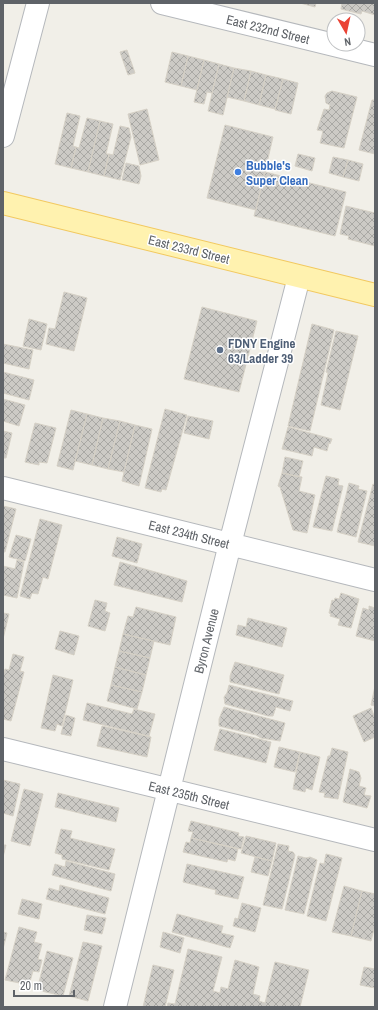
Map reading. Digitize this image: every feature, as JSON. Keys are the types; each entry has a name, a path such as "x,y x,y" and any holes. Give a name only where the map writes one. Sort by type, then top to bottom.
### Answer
{"main road":[{"name":"East 233rd Street","path":"3,203 375,295"}],"street":[{"path":"3,136 38,3"},
{"name":"East 232nd Street","path":"162,3 375,55"},
{"name":"Byron Avenue","path":"115,1007 230,544 299,276"},
{"name":"East 234th Street","path":"3,488 375,580"},
{"name":"East 235th Street","path":"3,749 375,840"}],"building":[{"path":"300,3 316,3 315,7"},
{"path":"342,3 375,3 375,15 362,11 353,12 341,9"},
{"path":"127,50 135,73 128,75 120,52"},
{"path":"172,52 188,56 181,86 165,82"},
{"path":"188,56 204,60 197,90 181,86"},
{"path":"204,60 219,64 212,93 207,92 204,104 194,102"},
{"path":"219,64 234,68 223,115 208,111"},
{"path":"234,68 251,71 244,101 227,97"},
{"path":"251,71 266,75 259,105 244,101"},
{"path":"266,75 283,79 275,109 259,105"},
{"path":"283,79 298,83 291,114 275,110"},
{"path":"332,91 357,97 344,148 320,143 323,131 317,130 324,109 329,110 330,105 326,103 325,96 327,93"},
{"path":"372,100 375,100 375,154 359,150"},
{"path":"147,109 159,160 140,165 128,114"},
{"path":"67,113 80,116 73,146 76,147 71,168 55,164"},
{"path":"87,118 100,121 88,172 71,168 76,147 79,148"},
{"path":"100,121 113,124 106,154 109,154 104,176 88,172"},
{"path":"225,125 273,137 256,210 207,198"},
{"path":"120,126 129,128 131,137 120,180 104,176 109,154 113,155"},
{"path":"298,154 315,158 312,171 295,166"},
{"path":"333,157 348,160 343,177 329,173"},
{"path":"348,160 363,164 359,181 343,177"},
{"path":"126,163 139,166 141,176 139,184 122,180"},
{"path":"265,172 346,192 335,236 254,216"},
{"path":"346,206 375,213 375,246 348,239 349,236 340,234"},
{"path":"64,292 87,298 74,351 46,344 49,328 55,329"},
{"name":"FDNY Engine 63/Ladder 39","path":"202,307 257,321 239,392 184,379"},
{"path":"29,319 47,324 41,350 23,346"},
{"path":"312,324 334,330 310,431 288,426"},
{"path":"336,331 358,336 340,410 321,405 328,373 326,372"},
{"path":"3,344 33,350 29,369 3,363"},
{"path":"3,372 34,380 29,400 3,393"},
{"path":"3,399 25,405 19,426 3,421"},
{"path":"165,409 187,415 166,490 162,489 161,492 145,488"},
{"path":"71,410 87,414 73,470 57,466"},
{"path":"87,414 103,418 92,465 75,461"},
{"path":"188,416 213,421 209,439 184,433"},
{"path":"103,418 120,421 108,469 92,465"},
{"path":"120,421 135,425 124,472 108,469"},
{"path":"35,423 56,428 47,463 39,462 39,465 25,462"},
{"path":"135,425 152,429 139,486 122,481"},
{"path":"288,427 332,439 330,444 329,443 327,451 314,447 312,456 282,449"},
{"path":"3,431 12,433 6,458 3,458"},
{"path":"285,457 303,461 299,477 282,473"},
{"path":"282,473 302,477 299,491 315,495 307,533 293,530 280,487 278,486"},
{"path":"326,476 339,479 338,485 343,486 332,531 313,527"},
{"path":"349,483 359,486 358,489 367,491 356,537 337,532"},
{"path":"373,484 375,485 375,546 358,542"},
{"path":"3,506 16,509 5,552 3,552"},
{"path":"40,519 62,525 48,579 43,577 38,594 32,593 30,599 20,596"},
{"path":"16,535 31,539 25,561 9,557"},
{"path":"117,537 142,544 137,563 112,556"},
{"path":"17,560 24,562 17,598 3,595 3,566 15,569"},
{"path":"120,562 187,581 182,602 114,585"},
{"path":"341,593 359,599 351,628 338,625 340,619 330,616 331,614 329,613 332,600 334,601 335,598 339,599"},
{"path":"95,600 107,603 105,611 110,613 105,631 88,626"},
{"path":"369,606 375,608 375,641 356,636 363,608 369,610"},
{"path":"136,607 176,617 170,645 123,634 128,616 133,617"},
{"path":"3,613 9,614 3,639"},
{"path":"248,618 287,628 282,647 236,635 238,625 246,627"},
{"path":"60,631 79,636 74,655 55,649"},
{"path":"123,634 154,641 150,658 119,651"},
{"path":"119,651 150,658 146,675 115,667"},
{"path":"13,654 24,657 20,671 24,672 11,721 3,719 3,676 5,669 9,670"},
{"path":"235,662 284,675 279,694 230,682 230,676"},
{"path":"115,667 146,675 142,692 111,685"},
{"path":"53,675 73,680 62,726 57,724 55,731 41,728"},
{"path":"111,685 142,692 137,709 107,701"},
{"path":"229,685 293,701 290,711 276,707 273,716 268,716 225,704 224,697 227,693"},
{"path":"375,686 375,706 371,705"},
{"path":"87,703 132,714 134,709 155,714 149,736 83,720"},
{"path":"224,707 285,723 280,741 261,738 256,735 219,726 219,719"},
{"path":"371,708 375,718 375,737 364,742 353,716"},
{"path":"66,715 75,718 71,736 61,734"},
{"path":"102,726 151,737 147,757 97,746"},
{"path":"220,729 271,742 266,763 214,750"},
{"path":"279,747 300,752 295,772 274,767"},
{"path":"332,748 348,752 338,799 324,797 325,793 319,792 328,756 330,756"},
{"path":"300,752 320,757 312,790 306,788 305,792 293,789"},
{"path":"350,769 359,772 361,778 359,786 366,788 364,795 371,796 367,808 343,802"},
{"path":"3,780 20,784 13,816 3,813"},
{"path":"24,789 43,794 30,846 11,841"},
{"path":"58,793 119,808 116,822 55,807"},
{"path":"191,821 239,833 238,836 244,837 241,849 191,838 193,832 188,831"},
{"path":"61,829 72,831 70,838 115,849 109,870 62,859 62,855 55,853"},
{"path":"246,836 276,843 272,861 241,853"},
{"path":"191,838 238,849 235,861 228,859 227,862 183,852 186,842 190,843"},
{"path":"278,844 289,846 288,851 293,852 295,855 282,909 263,905"},
{"path":"3,845 6,845 3,857"},
{"path":"326,854 342,858 326,921 307,916 320,863 324,864"},
{"path":"298,856 306,858 310,857 317,860 304,914 285,910"},
{"path":"255,857 272,861 268,876 251,872"},
{"path":"66,861 115,874 111,891 52,875 55,864 65,867"},
{"path":"187,864 244,877 238,899 215,894 216,890 183,882"},
{"path":"60,885 109,898 105,914 46,899 49,888 59,891"},
{"path":"344,886 362,891 351,936 332,932"},
{"path":"362,891 375,894 375,925 371,941 351,936"},
{"path":"22,899 42,904 39,919 18,914"},
{"path":"242,903 261,908 255,932 233,926 235,918 238,919"},
{"path":"177,914 223,926 221,933 234,936 230,948 172,932"},
{"path":"87,915 106,918 102,934 84,930"},
{"path":"19,927 37,932 34,942 42,944 38,959 42,960 39,972 33,971 29,985 5,980"},
{"path":"3,932 7,933 3,949"},
{"path":"163,932 184,938 180,953 160,947"},
{"path":"83,942 102,946 88,1001 69,996"},
{"path":"188,949 222,957 213,991 220,993 221,987 228,989 235,960 259,967 253,994 260,996 259,1001 265,1003 275,962 309,970 300,1007 167,1007 168,1003 175,1004"},
{"path":"47,951 73,958 63,996 37,990"},
{"path":"153,965 174,970 165,1007 143,1007"},
{"path":"364,967 375,969 375,988 360,985"}],"place":[{"name":"Bubble's Super Clean","path":"238,172"},
{"name":"FDNY Engine 63/Ladder 39","path":"220,350"}]}
